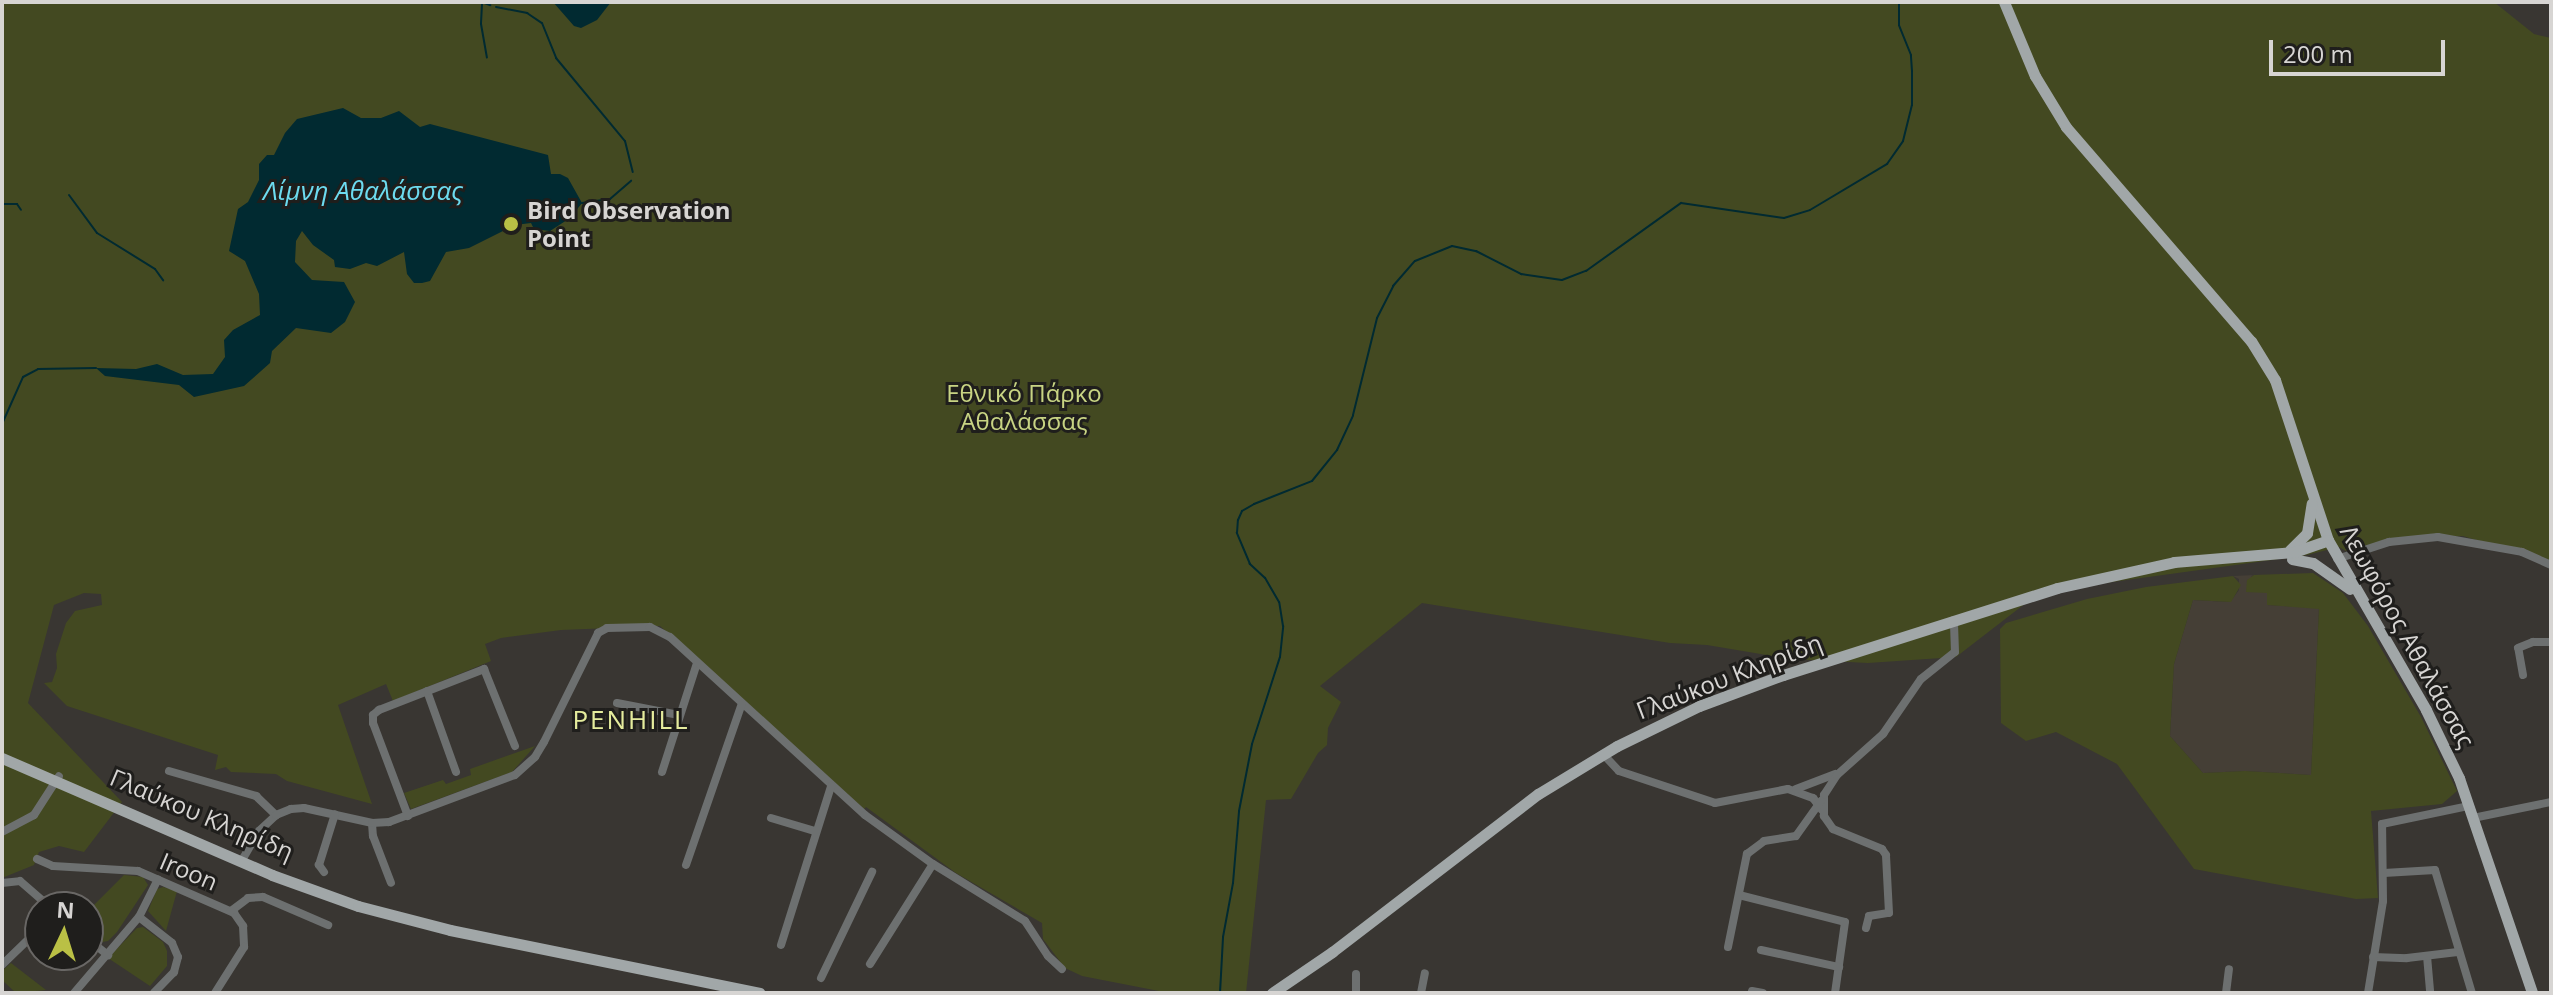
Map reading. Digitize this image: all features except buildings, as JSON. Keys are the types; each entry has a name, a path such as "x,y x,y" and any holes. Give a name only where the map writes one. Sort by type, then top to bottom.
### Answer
{"main road":[{"name":"Λεωφόρος Αθαλάσσας","path":"2004,2 2035,76 2066,127 2251,341 2275,380 2311,492 2337,559 2426,710 2471,812 2532,993"},
{"path":"2311,492 2312,516 2306,534 2287,556 2313,563 2357,595"},
{"name":"Γλαύκου Κληρίδη","path":"1272,993 1332,952 1538,794 1603,754 1672,718 1740,691 2057,588 2154,567 2287,556 2330,543"},
{"name":"Γλαύκου Κληρίδη","path":"2,751 57,779"},
{"name":"Γλαύκου Κληρίδη","path":"2,758 242,859 387,914 450,930 760,993"},
{"name":"Γλαύκου Κληρίδη","path":"1265,993 1290,981"}],"street":[{"path":"2337,559 2389,542 2438,537 2522,552 2551,565"},
{"path":"1728,947 1747,854 1753,847 1796,836 1821,808 1824,795 1842,770 1883,734 1921,679 1955,652 1954,620"},
{"path":"242,859 259,831 276,815 304,808 372,823 408,816 505,781 526,768 544,742 593,641 607,628 660,630 831,786 933,864 1019,916 1032,929 1048,956 1062,969"},
{"path":"2523,675 2518,648 2533,642 2551,642"},
{"path":"662,772 697,663"},
{"path":"408,816 373,715 484,669 515,746"},
{"path":"427,691 456,772"},
{"path":"617,703 679,715"},
{"path":"686,865 742,703"},
{"path":"1603,754 1619,771 1715,803 1795,789 1842,770"},
{"path":"169,771 256,796 276,815"},
{"path":"2,832 34,815 57,779"},
{"path":"781,945 831,786"},
{"path":"1795,789 1821,808 1833,829 1882,849 1886,855 1889,913 1869,916 1866,928"},
{"path":"2368,993 2384,873 2382,824 2551,802"},
{"path":"324,872 319,865 335,814"},
{"path":"771,818 815,831"},
{"path":"372,823 373,836 391,883"},
{"name":"Iroon","path":"37,859 53,866 130,870 231,911 243,926 244,947 215,993"},
{"path":"870,964 933,864"},
{"path":"2384,873 2435,870 2472,993"},
{"path":"821,978 872,872"},
{"path":"74,993 139,917 158,879"},
{"path":"2,883 17,880 30,891"},
{"path":"1739,895 1845,922 1835,993"},
{"path":"231,911 244,899 263,897 328,925"},
{"path":"139,917 172,943 178,957 174,972 154,993"},
{"path":"2,965 24,944"},
{"path":"1761,950 1839,967"},
{"path":"104,952 108,955"},
{"path":"2373,957 2458,952"},
{"path":"2427,956 2430,993"},
{"path":"2226,993 2229,969"},
{"path":"1421,993 1425,973"},
{"path":"1356,974 1356,993"},
{"path":"1752,991 1763,993"}],"shaded area":[{"path":"2254,575 2251,576 2267,593 2267,605 2319,608 2311,775 2245,771 2203,773 2170,736 2174,664 2193,600 2230,602 2239,590 2239,579 2233,576"}],"green space":[{"name":"Εθνικό Πάρκο Αθαλάσσας","path":"2,2 2494,2 2534,34 2551,38 2551,563 2463,536 2387,540 2346,551 2339,547 2307,555 2040,592 1956,657 1868,663 1791,659 1707,645 1670,643 1422,603 1320,686 1341,702 1328,728 1327,745 1318,753 1291,799 1266,800 1246,993 1164,992 1082,976 1065,968 1043,939 1042,923 956,873 866,807 864,809 660,626 561,630 501,638 485,644 491,661 393,701 386,684 338,705 372,804 287,781 276,774 231,772 226,767 215,770 218,755 67,706 44,683 52,682 57,668 56,654 66,623 75,611 102,605 101,594 84,593 54,605 28,703 122,802 84,852 59,846 39,852 34,865 2,878"},
{"path":"2313,573 2343,593 2368,626 2421,717 2457,791 2442,804 2371,811 2378,898 2356,899 2194,869 2117,764 2056,732 2026,741 2001,723 2000,629 2006,623 2087,599 2146,587 2233,576 2241,585 2231,602 2193,600 2174,664 2170,736 2203,773 2245,771 2311,775 2319,609 2267,605 2267,593 2246,592 2247,580 2254,575"},
{"path":"535,746 512,772 411,809 404,793 443,780 446,784 471,775 470,769"},
{"path":"124,875 143,877 148,885 117,932 104,942 104,895"},
{"path":"163,887 177,891 166,931 148,911 157,889"},
{"path":"143,927 163,942 167,951 167,966 150,986 108,958 137,928"},
{"path":"11,963 46,990 16,993 2,980 2,971"}],"water":[{"path":"553,2 611,2 597,20 581,28 574,26"},
{"name":"Λίμνη Αθαλάσσας","path":"343,108 361,118 381,118 399,111 420,127 430,124 548,155 551,174 568,178 582,203 570,218 550,231 534,229 531,223 515,225 469,248 446,252 430,281 422,283 414,283 407,274 404,252 377,266 366,263 350,269 335,267 334,260 313,245 302,231 296,241 295,262 312,280 344,282 355,302 345,322 331,333 296,328 272,351 270,363 244,386 194,397 179,385 105,376 96,368 136,369 157,364 183,375 213,374 225,357 224,340 233,330 260,315 259,294 245,261 229,251 238,209 248,202 259,180 259,164 267,155 274,155 285,133 297,119"}],"waterway":[{"path":"482,2 490,5"},
{"path":"1220,993 1223,937 1233,883 1239,811 1252,744 1280,657 1283,626 1279,602 1265,578 1250,564 1237,533 1238,520 1242,511 1254,504 1312,481 1337,450 1353,415 1377,318 1393,286 1415,261 1452,246 1476,251 1521,274 1562,280 1586,271 1681,203 1784,218 1810,210 1887,164 1903,141 1912,105 1912,71 1911,55 1899,25 1899,2"},
{"path":"482,4 481,24 487,57"},
{"path":"496,7 527,13 542,23 556,58 625,141 633,172"},
{"path":"582,203 610,199 631,181"},
{"path":"69,195 97,233 155,269 163,280"},
{"path":"2,204 17,204 21,210"},
{"path":"2,424 23,377 38,369 96,368"}],"place":[{"name":"Bird Observation Point","path":"511,224"}],"district":[{"name":"PENHILL","path":"631,720"}]}
